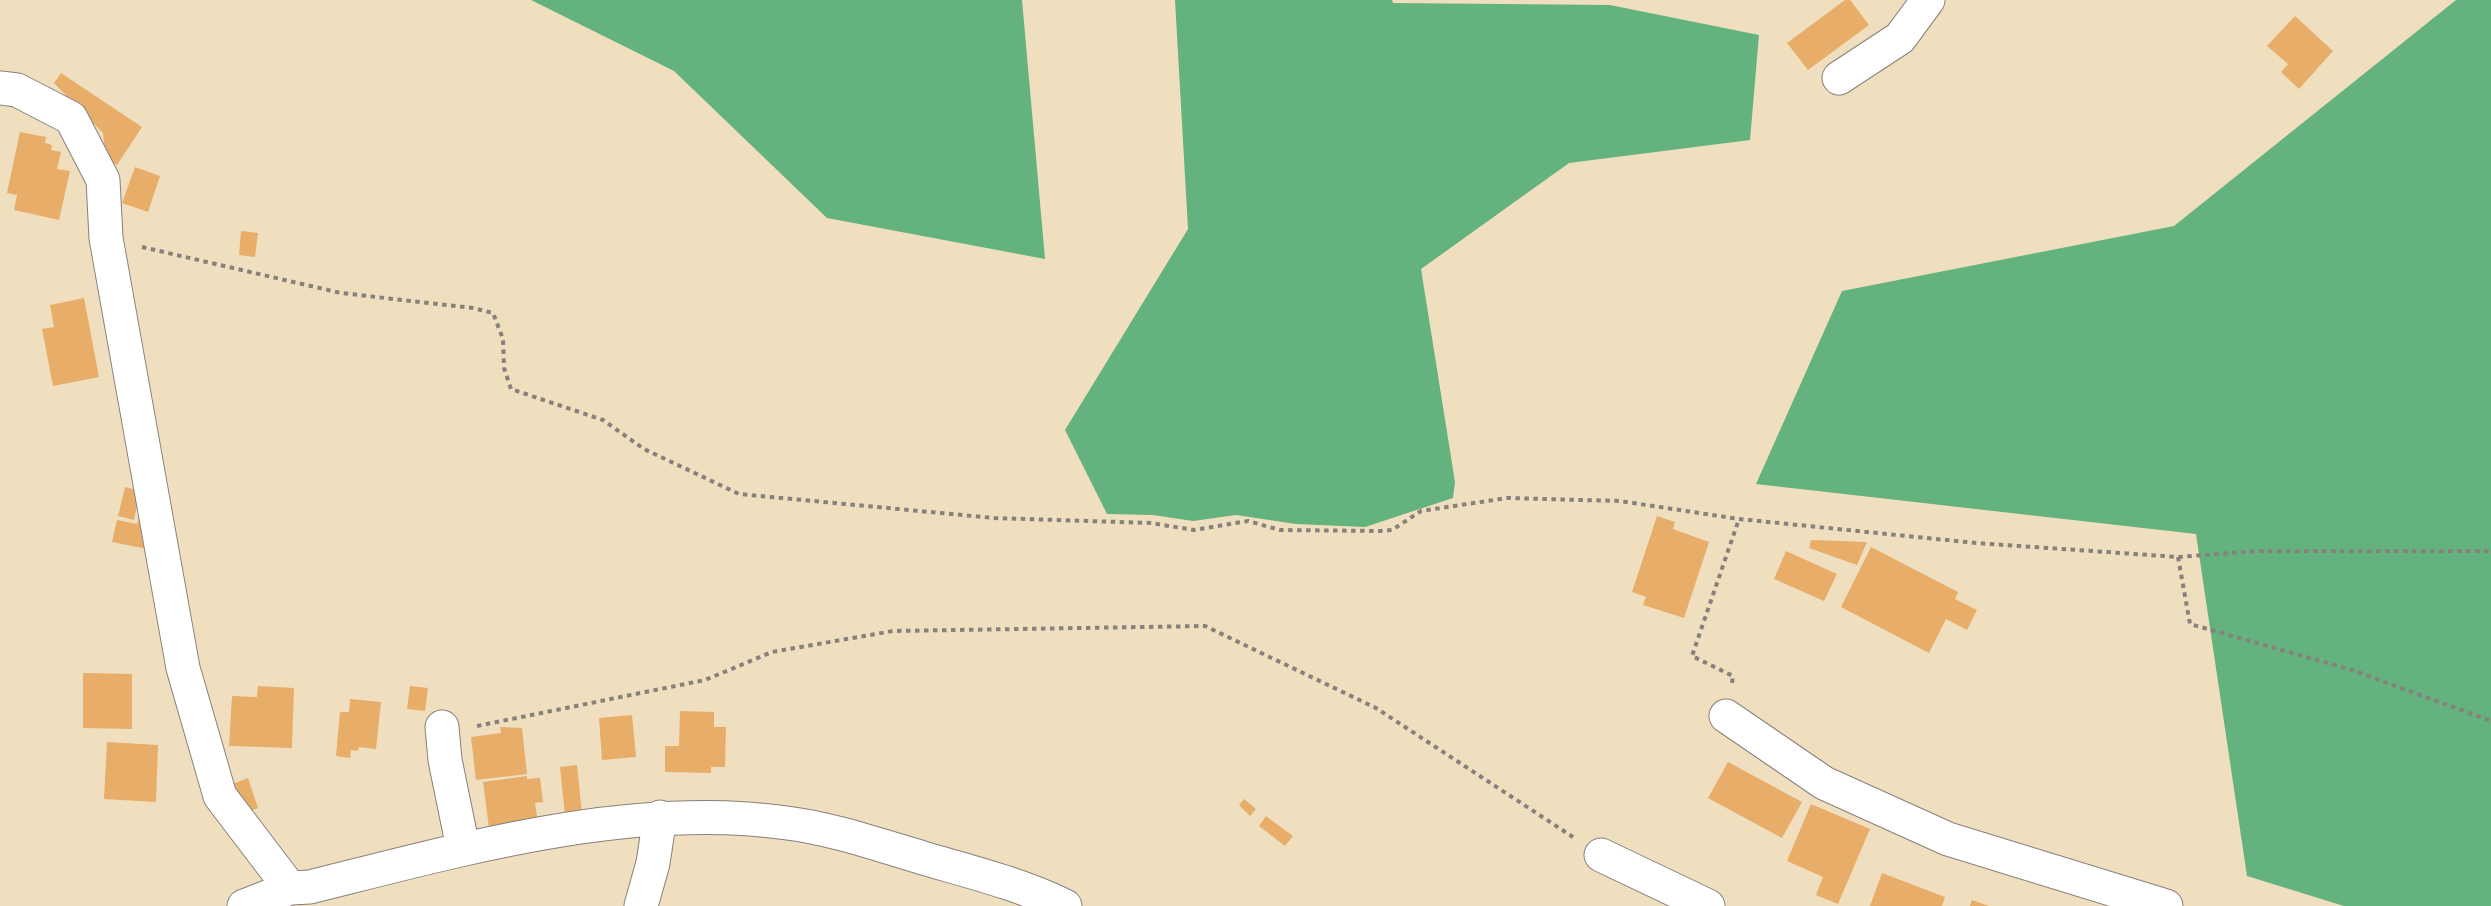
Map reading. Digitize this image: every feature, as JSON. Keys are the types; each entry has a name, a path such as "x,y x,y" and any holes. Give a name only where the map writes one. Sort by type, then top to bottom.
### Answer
{"street":[{"path":"1839,78 1900,38 1928,0"},
{"path":"0,88 17,90 71,118 103,180 106,238 183,668 220,796 290,888"},
{"path":"1726,716 1824,783 1948,839 2166,906"},
{"path":"442,727 445,760 463,848"},
{"path":"244,906 290,888 310,887 463,848 660,817 704,816 788,823 840,834 1032,890 1065,906"},
{"path":"641,906 653,863 660,817"},
{"path":"1601,855 1708,906"}],"path":[{"path":"106,238 341,293 473,308 493,313 503,339 504,368 511,389 603,420 644,449 739,494 994,518 1151,523 1194,530 1248,521 1280,530 1380,531 1392,530 1421,512 1507,498 1620,501 1738,519 1976,543 2178,557 2258,551 2491,551"},
{"path":"1726,716 1733,676 1692,656 1738,519"},
{"path":"2178,557 2190,624 2352,670 2491,721"},
{"path":"442,727 484,726 705,680 772,652 893,631 1205,626 1376,708 1601,855"}],"green space":[{"path":"531,0 1022,0 1045,259 827,218 674,71"},
{"path":"1175,0 1392,0 1393,3 1610,5 1759,35 1750,140 1569,163 1421,269 1455,482 1453,498 1365,527 1296,524 1236,515 1193,521 1153,515 1107,514 1065,430 1188,229"},
{"path":"2456,0 2491,0 2491,906 2344,906 2247,876 2196,534 1756,484 1842,291 2174,226"}],"building":[{"path":"1845,0 1850,0 1869,25 1808,70 1787,43"},
{"path":"2295,16 2333,51 2299,89 2281,72 2288,64 2267,46"},
{"path":"61,73 142,127 117,165 106,160 103,133 54,83"},
{"path":"20,132 46,137 45,143 52,145 51,150 61,152 57,169 70,171 59,220 14,210 17,195 7,193"},
{"path":"135,167 160,176 148,212 122,203"},
{"path":"241,231 258,233 255,257 239,255"},
{"path":"84,298 99,377 53,386 42,329 54,327 50,305"},
{"path":"125,487 140,491 134,520 118,516"},
{"path":"139,516 144,516 141,530 146,537 147,549 112,542 117,520 137,524"},
{"path":"1657,516 1675,522 1673,529 1709,542 1684,618 1643,605 1646,597 1632,592"},
{"path":"1811,540 1867,542 1857,565 1809,548"},
{"path":"1871,547 1958,592 1955,599 1977,610 1967,630 1946,619 1929,653 1841,607"},
{"path":"1786,551 1837,574 1824,601 1774,579"},
{"path":"83,673 132,674 132,729 83,728"},
{"path":"258,686 294,688 292,748 229,746 232,696 257,697"},
{"path":"410,686 428,688 425,711 407,709"},
{"path":"350,699 381,702 376,749 359,747 358,751 351,750 350,758 336,756 340,712 349,712"},
{"path":"680,711 714,712 714,727 726,727 725,767 711,767 711,773 665,772 665,746 679,746"},
{"path":"632,715 636,757 602,760 599,718"},
{"path":"500,727 522,728 527,774 476,780 471,737 501,733"},
{"path":"107,742 158,745 156,802 104,799"},
{"path":"1728,762 1802,802 1782,838 1708,798"},
{"path":"577,765 582,814 565,816 560,767"},
{"path":"527,776 527,779 540,778 543,802 535,803 538,822 489,828 483,782"},
{"path":"248,778 258,808 242,814 232,784"},
{"path":"1244,799 1256,809 1250,816 1239,805"},
{"path":"1811,804 1870,829 1838,904 1816,895 1823,877 1787,861"},
{"path":"1266,816 1293,836 1285,846 1259,826"},
{"path":"1882,873 1945,897 1942,906 1870,906"},
{"path":"1972,900 1989,906 1970,906"}]}
